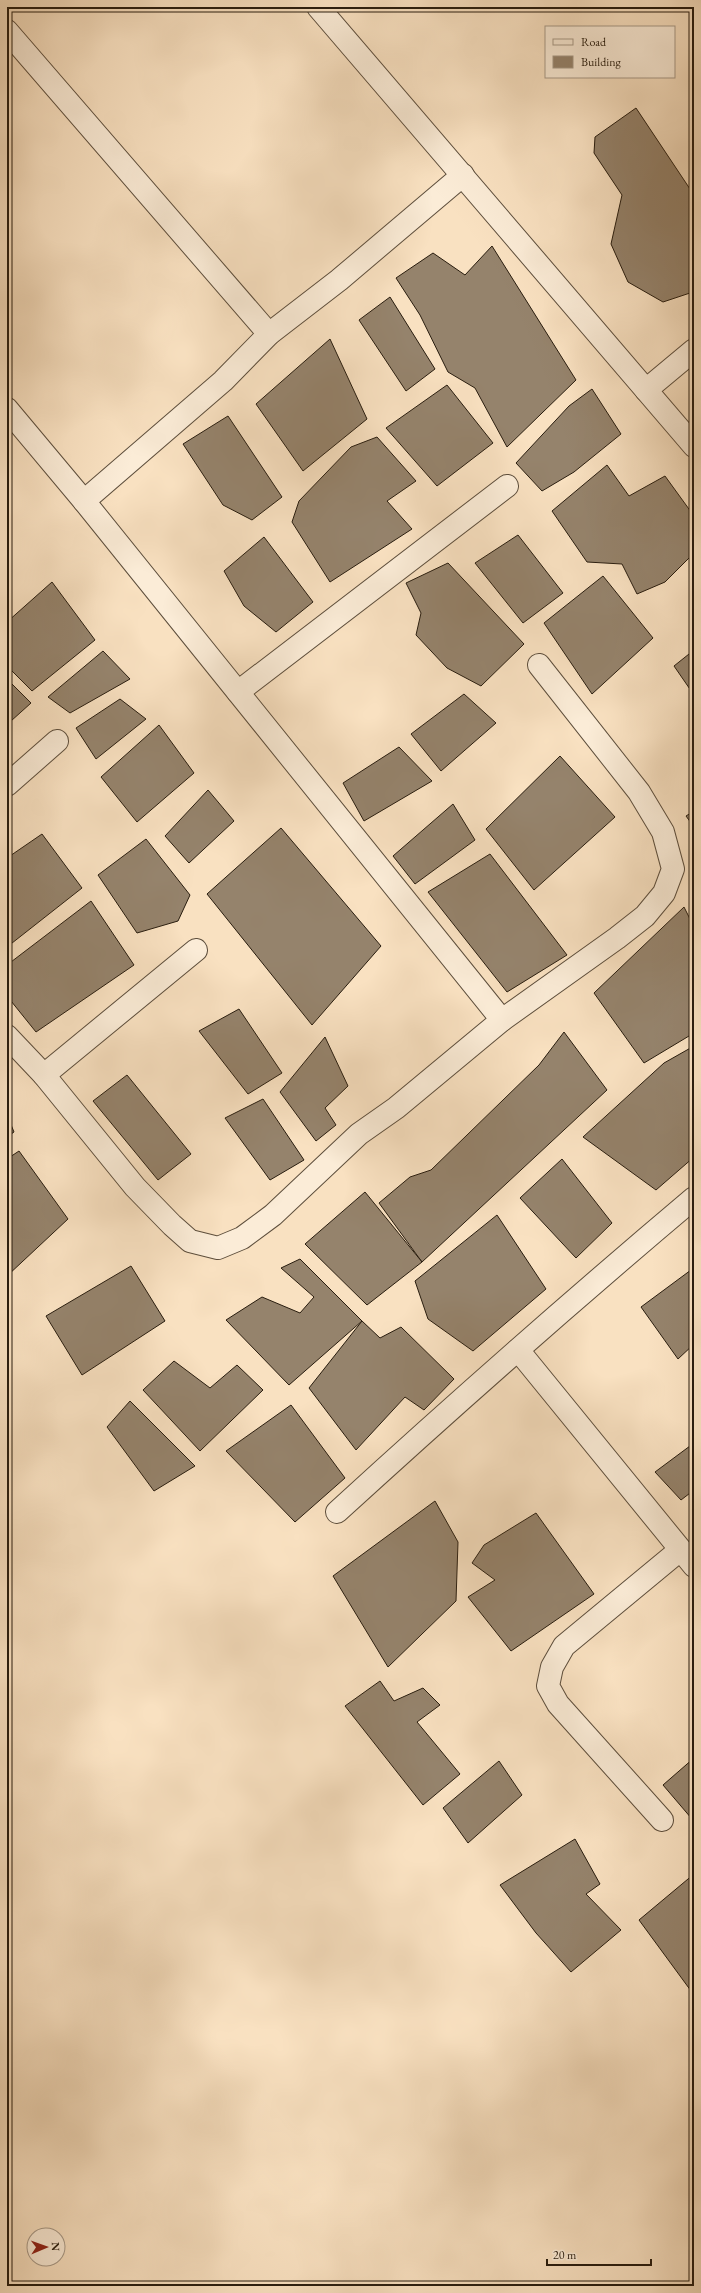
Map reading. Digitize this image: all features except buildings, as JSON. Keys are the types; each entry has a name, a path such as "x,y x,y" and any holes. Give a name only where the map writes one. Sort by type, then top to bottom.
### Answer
{"street":[{"path":"318,7 694,446"},
{"path":"7,31 269,334"},
{"path":"84,500 223,381 269,334 339,280 463,175"},
{"path":"646,390 694,350"},
{"path":"7,409 84,500 502,1020"},
{"path":"238,692 507,486"},
{"path":"7,1036 44,1075 135,1187 190,1241 218,1248 242,1238 273,1214 359,1134 396,1108 502,1020 618,938 645,916 664,893 673,869 663,832 639,792 539,665"},
{"path":"7,785 57,741"},
{"path":"44,1075 196,950"},
{"path":"337,1512 423,1433 694,1198"},
{"path":"518,1350 694,1566"},
{"path":"662,1820 558,1704 548,1686 552,1667 564,1646 680,1550"}]}
